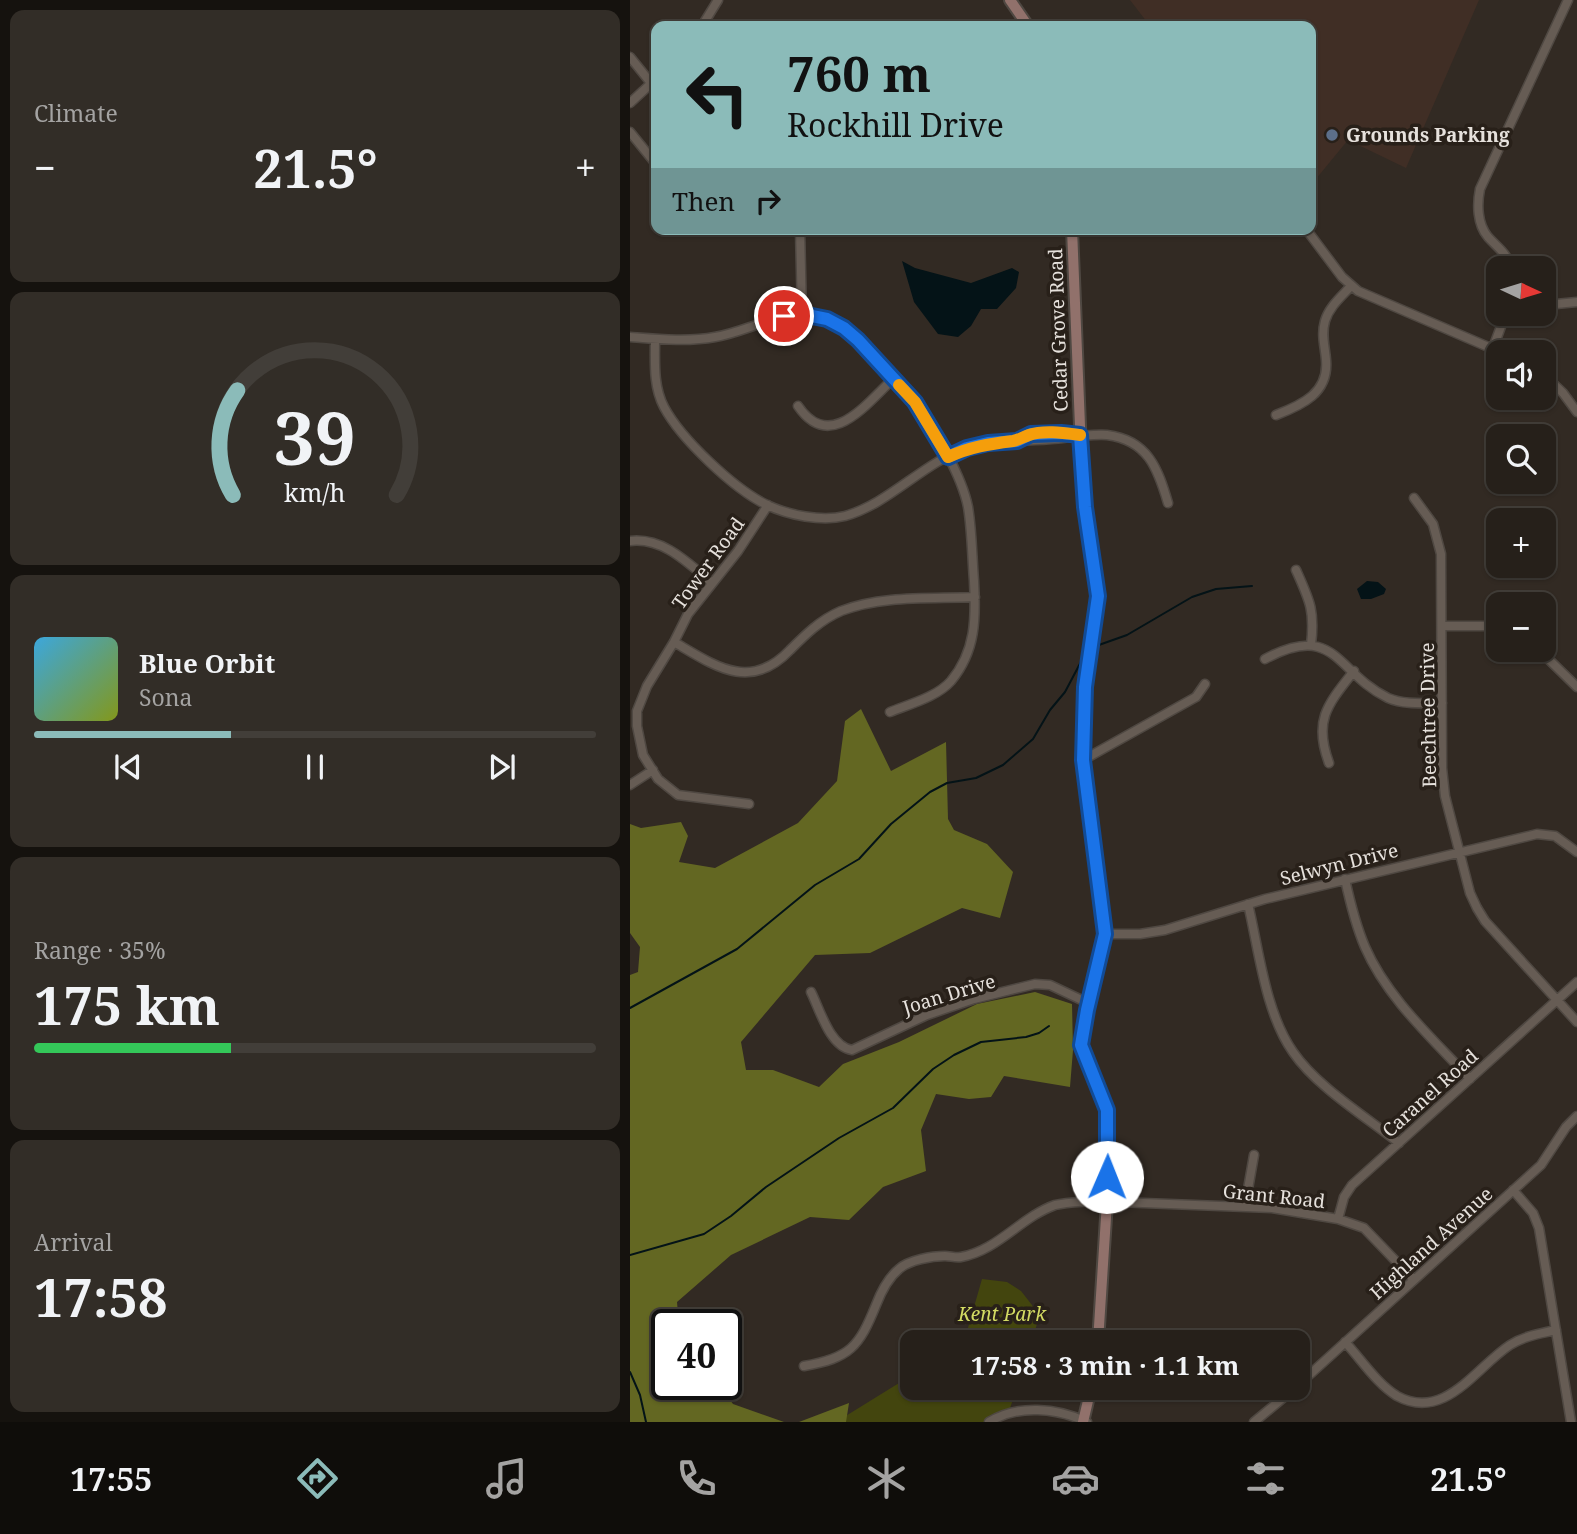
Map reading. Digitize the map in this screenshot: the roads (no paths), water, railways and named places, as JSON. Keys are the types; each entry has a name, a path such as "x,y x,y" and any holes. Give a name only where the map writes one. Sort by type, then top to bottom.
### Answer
{"street":[{"path":"705,21 718,0"},
{"path":"1010,0 1025,21"},
{"path":"1505,256 1483,229 1478,201 1480,189 1568,0"},
{"path":"630,57 651,78"},
{"path":"630,103 651,84"},
{"path":"630,132 651,158"},
{"path":"800,235 802,314"},
{"name":"Cedar Grove Road","path":"1072,235 1085,507 1098,596 1085,687 1083,760 1105,934 1081,1045 1107,1110 1107,1202 1099,1330"},
{"path":"1311,235 1351,286 1486,345"},
{"path":"1276,415 1302,405 1322,383 1326,369 1323,334 1326,320 1334,305 1351,286"},
{"path":"1556,304 1577,302"},
{"path":"630,337 710,338 731,334 784,316 802,314 827,319 858,340 915,402 948,457 968,505 976,624 962,666 949,683 931,695 890,712"},
{"path":"655,339 655,378 663,405 673,421 725,475 768,505 819,517 841,517 872,505 967,448 1017,441 1031,434 1061,433 1108,436 1137,446 1156,467 1168,503"},
{"path":"798,407 806,418 816,424 830,427 842,423 893,379"},
{"path":"1556,386 1577,412"},
{"name":"Beechtree Drive","path":"1414,498 1433,524 1439,538 1443,782 1470,893 1485,921 1577,1022"},
{"name":"Tower Road","path":"749,804 678,795 658,779 643,755 634,711 688,614 738,551 768,505"},
{"path":"630,541 657,543 675,553 712,583"},
{"path":"1296,570 1311,603 1311,645"},
{"path":"674,642 718,667 736,673 751,673 776,662 810,630 842,611 886,601 975,597"},
{"path":"1442,626 1486,626"},
{"path":"1265,659 1289,647 1311,645 1330,652 1375,690 1395,701 1442,703"},
{"path":"1551,662 1577,687"},
{"path":"1329,763 1322,744 1324,715 1329,703 1354,671"},
{"path":"1083,760 1196,697 1205,684"},
{"path":"630,785 653,770"},
{"name":"Selwyn Drive","path":"1105,934 1140,934 1165,930 1248,904 1537,834 1555,836 1577,852"},
{"path":"1345,879 1356,923 1376,968 1404,1007 1469,1079"},
{"path":"1248,904 1276,1021 1293,1052 1312,1075 1399,1143"},
{"path":"1557,1001 1577,982"},
{"name":"Joan Drive","path":"811,992 836,1041 845,1049 852,1050 927,1015 974,999 1035,984 1050,985 1088,1003"},
{"name":"Caranel Road","path":"1338,1219 1352,1185 1557,1001"},
{"name":"Highland Avenue","path":"1310,1374 1548,1157 1566,1127 1577,1116"},
{"path":"1245,1206 1254,1155"},
{"path":"1513,1190 1533,1213 1539,1228 1571,1422"},
{"name":"Grant Road","path":"804,1366 829,1362 847,1352 861,1339 881,1292 900,1268 918,1261 944,1256 960,1257 977,1251 1055,1206 1071,1202 1245,1206 1338,1219 1355,1224 1372,1234 1414,1280"},
{"path":"1345,1342 1391,1392 1409,1401 1429,1402 1440,1401 1458,1390 1511,1345 1530,1335 1556,1330"},
{"path":"989,1422 1009,1411 1029,1410 1069,1414 1084,1422 1089,1400"},
{"name":"Highland Avenue","path":"1254,1422 1280,1400"}],"waterway":[{"path":"1096,646 1127,635 1192,597 1216,589 1252,586"},
{"path":"630,1008 737,949 815,885 859,859 891,824 930,792 947,783 976,778 1003,765 1033,739 1050,710 1065,692 1084,656"},
{"path":"630,1255 704,1234 766,1187 839,1138 893,1108 933,1069 954,1055 981,1042 1026,1037 1049,1026"},
{"path":"630,1372 640,1395 646,1422"}],"place":[{"name":"Grounds Parking","path":"1332,135"}],"park label":[{"name":"Kent Park","path":"1002,1314"}]}
